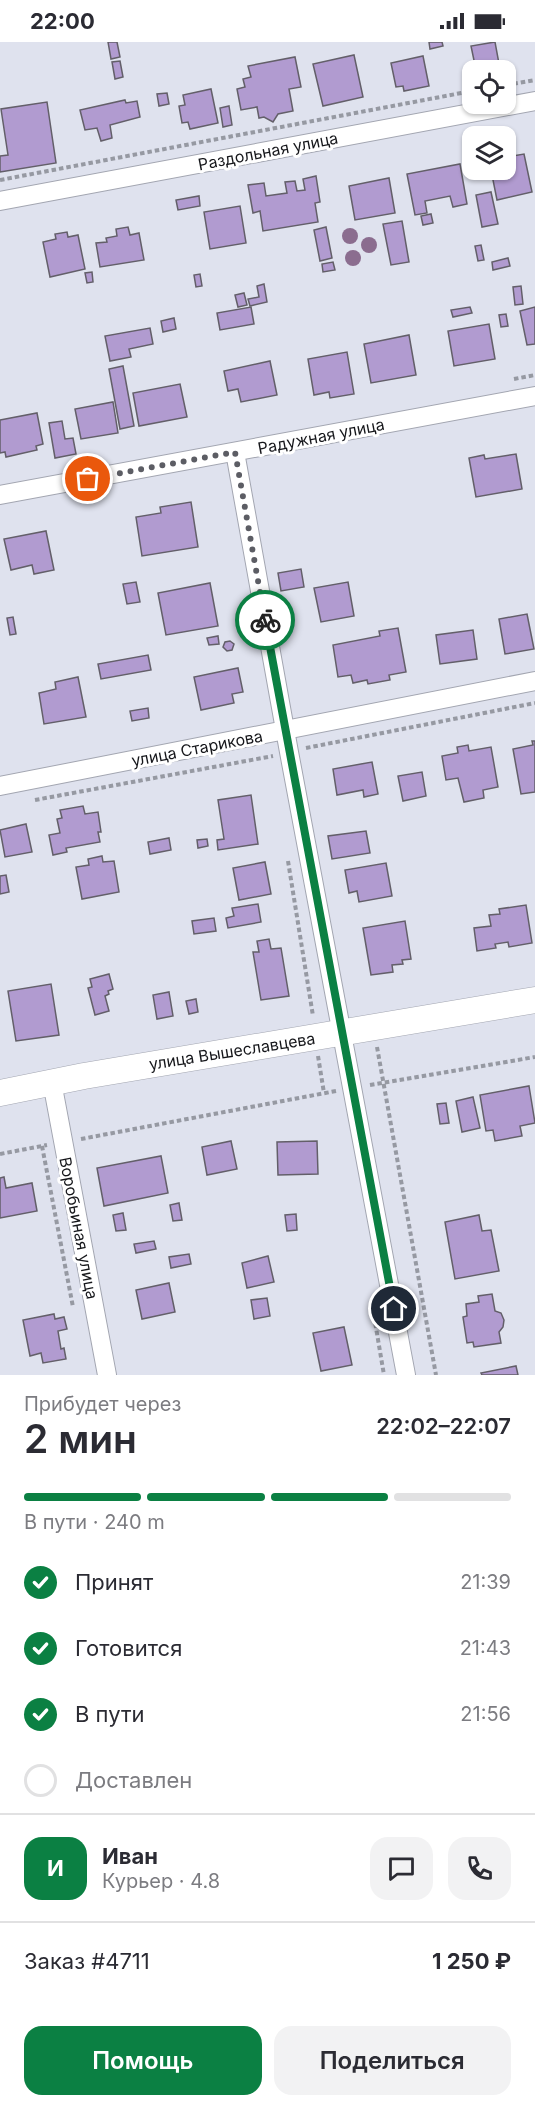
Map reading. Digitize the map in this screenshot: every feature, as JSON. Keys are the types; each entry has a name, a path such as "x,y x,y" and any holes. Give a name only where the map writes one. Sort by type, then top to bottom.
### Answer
{"street":[{"name":"Раздольная улица","path":"0,201 535,101"},
{"name":"Радужная улица","path":"0,495 535,396"},
{"path":"235,452 288,752 343,1032 406,1375"},
{"name":"улица Старикова","path":"0,786 535,681"},
{"name":"улица Вышеславцева","path":"0,1093 373,1026 535,1000"},
{"name":"Воробьиная улица","path":"52,1082 106,1375"}],"path":[{"path":"516,83 535,80"},
{"path":"0,180 462,93"},
{"path":"34,800 535,703"},
{"path":"373,1026 436,1375"},
{"path":"0,1154 352,1088 535,1057"},
{"path":"42,1146 75,1318"}],"building":[{"path":"108,42 117,42 120,57 111,59"},
{"path":"429,42 442,42 443,46 430,49"},
{"path":"495,42 498,60 474,60 471,46"},
{"path":"354,55 363,97 323,106 313,64"},
{"path":"423,56 429,86 404,91 403,86 396,87 391,63"},
{"path":"295,57 301,87 289,89 293,111 278,114 273,122 264,117 259,118 257,107 241,110 237,89 245,87 243,79 251,77 248,66"},
{"path":"120,61 123,77 115,79 112,62"},
{"path":"211,89 218,123 190,129 188,122 182,123 179,106 185,105 183,95"},
{"path":"167,93 169,104 159,106 157,94"},
{"path":"125,100 126,103 137,101 140,117 110,125 112,138 101,141 97,128 85,130 80,110"},
{"path":"47,102 56,163 0,172 0,156 8,155 1,109"},
{"path":"229,106 232,125 223,127 220,108"},
{"path":"524,154 532,192 497,200 493,180 516,180 516,155"},
{"path":"460,164 467,204 453,207 450,196 425,201 427,213 415,215 407,174"},
{"path":"316,176 320,202 315,203 318,222 263,231 260,211 253,213 248,185 264,183 266,196 287,193 285,182 295,181 297,191 305,190 303,179"},
{"path":"389,178 395,213 355,220 349,186"},
{"path":"491,192 498,224 482,227 476,195"},
{"path":"199,196 200,206 178,210 176,200"},
{"path":"240,206 246,243 210,249 204,212"},
{"path":"431,214 433,223 423,225 421,216"},
{"path":"402,221 409,262 391,265 383,224"},
{"path":"128,227 130,235 139,233 144,260 100,267 96,243 107,242 106,238 117,236 116,229"},
{"path":"326,227 332,258 320,261 314,230"},
{"path":"67,232 68,237 78,235 85,269 50,277 43,242 56,239 55,234"},
{"path":"481,245 484,260 478,261 475,246"},
{"path":"508,258 510,266 493,270 492,262"},
{"path":"333,262 335,270 323,272 322,264"},
{"path":"92,272 93,282 87,283 85,273"},
{"path":"200,274 202,286 196,287 194,275"},
{"path":"264,284 267,302 250,306 248,299 259,297 257,286"},
{"path":"521,286 523,304 515,305 513,287"},
{"path":"244,293 247,305 238,307 235,295"},
{"path":"251,307 254,324 220,330 217,313"},
{"path":"470,307 472,313 453,317 451,310"},
{"path":"535,307 535,344 527,345 520,311"},
{"path":"506,314 508,326 501,327 499,315"},
{"path":"174,318 176,329 163,332 161,321"},
{"path":"489,324 495,359 454,366 448,331"},
{"path":"150,328 153,344 129,349 131,357 110,361 105,336"},
{"path":"409,335 416,375 371,383 364,344"},
{"path":"347,352 354,394 330,398 329,392 314,395 308,359"},
{"path":"270,361 277,395 241,402 238,389 228,391 224,371"},
{"path":"123,366 134,426 120,429 109,369"},
{"path":"180,384 187,417 139,426 133,393"},
{"path":"113,402 118,433 81,439 75,409"},
{"path":"37,413 43,444 36,446 37,450 6,457 5,452 0,453 0,420"},
{"path":"62,421 65,439 73,438 76,454 55,458 49,423"},
{"path":"516,454 522,489 476,497 469,458 484,455 485,459"},
{"path":"191,502 198,547 142,556 136,517 161,513 160,507"},
{"path":"46,531 54,570 34,574 32,565 11,570 4,539"},
{"path":"301,569 304,587 281,591 278,573"},
{"path":"136,582 140,602 127,604 123,584"},
{"path":"348,582 354,616 321,622 314,588"},
{"path":"210,583 218,626 166,635 158,593"},
{"path":"527,614 534,649 505,654 499,619"},
{"path":"13,617 16,634 10,635 7,618"},
{"path":"398,628 406,672 389,675 390,680 368,684 367,680 353,683 351,675 338,677 333,645 380,636 379,631"},
{"path":"473,630 477,659 440,664 436,635"},
{"path":"218,636 219,644 209,645 207,638"},
{"path":"230,641 234,644 232,650 227,651 223,647 225,642"},
{"path":"148,655 151,670 101,679 98,664"},
{"path":"238,668 243,692 232,694 234,703 201,710 194,677"},
{"path":"78,677 86,717 44,724 39,693 56,689 55,682"},
{"path":"148,708 149,718 132,721 130,711"},
{"path":"532,741 535,741 535,792 521,794 513,749 533,745"},
{"path":"468,745 469,751 491,747 498,787 483,790 484,798 464,802 458,778 446,780 442,756 458,753 457,747"},
{"path":"372,762 378,794 364,797 363,790 337,795 333,769"},
{"path":"422,772 426,796 403,801 398,776"},
{"path":"251,795 258,844 218,850 217,840 224,839 218,800"},
{"path":"83,806 85,814 98,812 100,842 66,848 67,852 53,855 49,835 60,833 57,819 62,818 60,810"},
{"path":"26,824 32,852 5,857 0,830"},
{"path":"366,831 370,853 332,859 328,836"},
{"path":"169,838 171,850 150,854 148,842"},
{"path":"207,839 208,846 198,848 197,840"},
{"path":"102,856 103,862 114,861 119,892 82,899 76,867 89,865 88,859"},
{"path":"265,862 271,894 239,900 233,868"},
{"path":"386,863 392,896 359,902 357,891 349,893 345,870"},
{"path":"6,875 9,892 0,894 0,876"},
{"path":"258,904 261,922 228,928 226,918 234,916 232,908"},
{"path":"526,905 532,943 509,947 508,942 495,944 496,948 477,951 474,928 491,926 489,915 500,914 499,909"},
{"path":"214,918 216,931 194,934 192,921"},
{"path":"405,921 411,959 402,960 403,964 392,965 393,972 371,975 363,928"},
{"path":"269,939 271,949 281,948 289,996 261,1000 253,952 259,952 257,941"},
{"path":"109,974 113,989 105,996 109,1011 95,1015 88,988 92,987 90,979"},
{"path":"51,984 59,1035 16,1041 8,991"},
{"path":"169,992 173,1016 157,1019 153,995"},
{"path":"196,999 198,1012 189,1014 186,1001"},
{"path":"529,1086 535,1123 520,1126 522,1136 495,1141 493,1130 486,1131 480,1095"},
{"path":"473,1097 480,1128 462,1132 456,1101"},
{"path":"446,1103 449,1123 440,1124 437,1104"},
{"path":"231,1141 237,1169 207,1175 202,1147"},
{"path":"317,1141 318,1174 278,1175 277,1142"},
{"path":"161,1156 168,1193 104,1206 97,1168"},
{"path":"4,1177 6,1188 32,1183 37,1211 0,1218 0,1178"},
{"path":"179,1203 182,1220 173,1221 170,1205"},
{"path":"123,1213 126,1230 116,1231 113,1215"},
{"path":"296,1214 297,1230 287,1231 285,1215"},
{"path":"479,1215 482,1231 491,1230 499,1271 455,1279 445,1222"},
{"path":"154,1241 156,1249 136,1253 134,1244"},
{"path":"189,1254 191,1264 171,1268 169,1257"},
{"path":"268,1256 274,1282 247,1288 242,1263"},
{"path":"169,1283 175,1312 142,1319 136,1290"},
{"path":"492,1294 495,1311 501,1313 504,1320 499,1332 501,1343 474,1347 473,1342 467,1343 463,1317 467,1316 466,1304 479,1302 478,1296"},
{"path":"267,1298 270,1316 254,1319 251,1300"},
{"path":"54,1314 55,1319 64,1317 67,1329 58,1331 61,1349 64,1348 66,1359 43,1363 41,1353 30,1356 23,1320"},
{"path":"344,1327 352,1365 321,1371 313,1333"},
{"path":"516,1366 518,1375 482,1375 481,1373"}],"way so far":[{"path":"88,479 235,452 265,620"}],"route":[{"path":"265,620 394,1309"}]}
